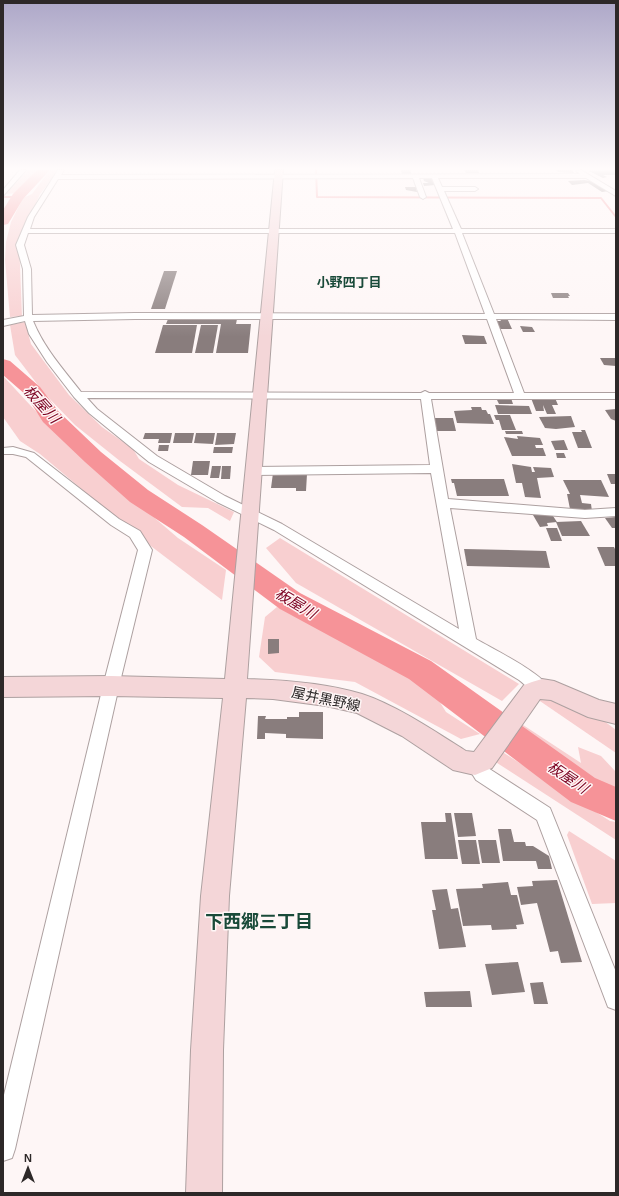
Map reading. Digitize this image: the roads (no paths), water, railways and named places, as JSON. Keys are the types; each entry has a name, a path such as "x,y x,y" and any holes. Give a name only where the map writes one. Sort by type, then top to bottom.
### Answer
{"street":[{"path":"28,226 20,245 27,269 26,319 52,362 78,395 93,411 154,460 250,516 278,527 524,675 537,690 554,691 596,710 616,714"},
{"path":"204,1193 207,1050 215,896 241,628 274,226"},
{"path":"455,226 520,395"},
{"path":"25,231 616,231"},
{"path":"3,323 26,319 135,316 616,317"},
{"path":"78,395 425,394 616,396"},
{"path":"425,394 436,469 444,503 469,642"},
{"path":"3,450 13,450 30,455 115,522 135,534 145,550 111,686 3,1149"},
{"path":"253,471 436,469"},
{"path":"444,503 585,514 616,512"},
{"name":"屋井黒野線","path":"3,687 111,686 273,689 326,696 360,704 410,728 462,762 479,762"},
{"path":"537,690 479,762 482,774 544,814 616,999"}],"waterway":[{"name":"板屋川","path":"3,365 33,391 51,417 93,457 139,496 193,531 290,601 420,670 583,790 616,804"}],"district":[{"name":"小野四丁目","path":"349,282"},
{"name":"下西郷三丁目","path":"259,922"}]}
